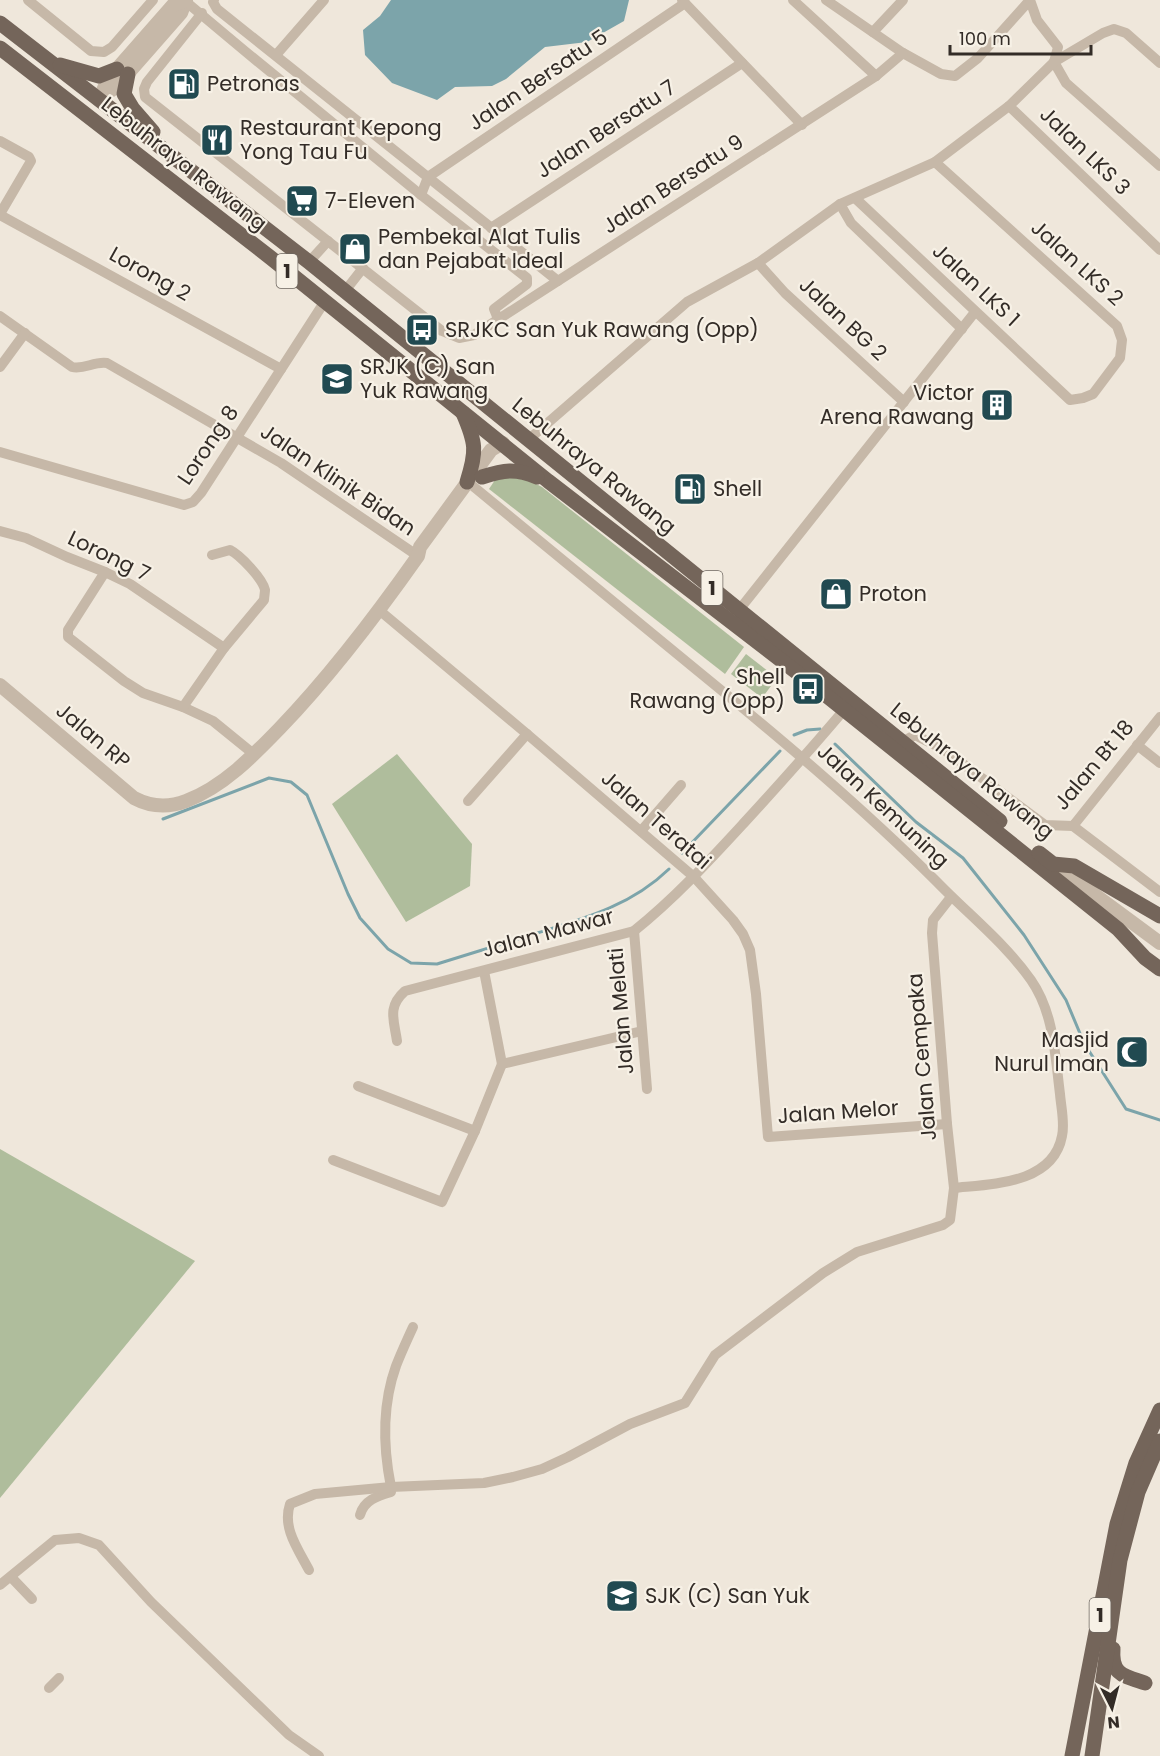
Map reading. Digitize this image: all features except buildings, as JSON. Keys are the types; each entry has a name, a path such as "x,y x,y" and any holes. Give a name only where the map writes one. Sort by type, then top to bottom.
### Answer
{"main road":[{"name":"Lebuhraya Rawang","path":"0,23 309,262 1053,864"},
{"name":"Lebuhraya Rawang","path":"0,48 325,301 548,481 844,710 1118,929"},
{"path":"49,61 99,76 122,71 126,100 172,154"},
{"path":"63,96 82,102 99,100 99,109 112,135"},
{"path":"461,410 474,442 474,482 501,470 526,472 548,481"},
{"path":"501,418 508,434 503,443 541,450"},
{"path":"1053,864 1074,866 1160,916"},
{"path":"1118,929 1145,958 1160,969"},
{"name":"1","path":"1072,1756 1117,1524 1136,1463 1160,1410"},
{"name":"1","path":"1092,1756 1120,1560 1138,1492 1160,1441"},
{"path":"1124,1545 1113,1663 1123,1676 1153,1684"},
{"path":"1083,1706 1095,1683 1104,1680 1153,1684"}],"street":[{"path":"28,0 41,3 92,51 104,52 112,47 153,0"},
{"path":"99,100 108,79 122,71 181,13 185,0 246,52 527,278 526,284 494,309 498,319"},
{"path":"276,55 324,0"},
{"path":"793,0 876,76"},
{"path":"826,0 903,52 941,74 955,76 978,58 1030,0 1037,20 1058,47 1054,62 1066,83 1160,166"},
{"path":"873,32 903,0"},
{"path":"214,1 217,9 558,281"},
{"path":"684,2 802,125"},
{"name":"Jalan Bersatu 5","path":"428,177 684,2"},
{"path":"202,13 147,82 144,89 145,97 363,268 345,291"},
{"path":"528,440 687,302 758,263 840,204 935,162 1008,105 1054,62 1114,29 1126,33 1160,63"},
{"path":"1150,54 1160,46"},
{"name":"Jalan Bersatu 9","path":"363,268 442,332 459,338 474,335 802,125 876,76 903,52"},
{"name":"Jalan Bersatu 7","path":"491,228 742,63"},
{"name":"Jalan LKS 3","path":"1008,105 1160,250"},
{"path":"0,141 29,157 31,161 0,214"},
{"name":"Jalan LKS 2","path":"935,162 1117,326 1122,340 1120,358 1092,394 1070,400"},
{"path":"422,195 428,177"},
{"name":"Jalan LKS 1","path":"855,198 1070,400"},
{"path":"840,204 851,223 962,329"},
{"name":"Lorong 2","path":"0,214 280,369"},
{"path":"309,262 327,241"},
{"name":"Jalan BG 2","path":"758,263 785,293 904,402"},
{"name":"Lorong 8","path":"0,452 184,505 193,502 325,301"},
{"path":"739,610 975,312"},
{"name":"Jalan Klinik Bidan","path":"0,316 72,367 79,369 93,363 107,363 237,436 281,463 418,556"},
{"path":"0,367 25,333"},
{"path":"105,572 68,630 68,637 143,693 183,707 213,721 255,755 328,675 418,556 420,547 498,455 503,443"},
{"name":"Jalan Kemuning","path":"474,482 804,758 910,856 1011,955 1032,981 1053,1035 1062,1113 1062,1136 1058,1147 1052,1158 1021,1179 954,1188"},
{"name":"Lorong 7","path":"0,531 26,538 130,584 224,648"},
{"path":"183,707 224,648 264,600 265,591 261,581 237,553 230,550 212,555"},
{"name":"Jalan Teratai","path":"379,610 694,877 733,920 750,950 768,1137"},
{"name":"Jalan RP","path":"0,685 134,798 148,805 164,806 184,802 201,795 255,755"},
{"name":"Jalan Mawar","path":"398,1041 392,1010 397,998 405,991 634,931 694,877 804,758 844,710"},
{"name":"Jalan Bt 18","path":"1073,826 1160,717"},
{"path":"468,801 527,734"},
{"name":"Jalan Bt 18","path":"902,742 915,735 943,748 1046,825 1073,826 1160,892"},
{"path":"1137,745 1160,763"},
{"path":"640,831 681,785"},
{"name":"Lebuhraya Rawang","path":"1053,864 1160,943"},
{"name":"Jalan Cempaka","path":"395,1487 484,1483 542,1469 630,1424 685,1403 715,1354 823,1273 857,1252 943,1225 950,1220 954,1188 932,933 933,920 951,897"},
{"name":"Lebuhraya Rawang","path":"1118,929 1160,960"},
{"name":"Jalan Melati","path":"634,931 647,1089"},
{"path":"333,1160 442,1202 475,1131 502,1064 484,971"},
{"path":"502,1064 642,1031"},
{"path":"358,1086 475,1131"},
{"name":"Jalan Melor","path":"768,1137 947,1124"},
{"path":"395,1487 387,1466 386,1399 396,1365 413,1327"},
{"path":"360,1515 361,1510 373,1498 392,1491 395,1487"},
{"path":"309,1569 292,1539 286,1515 290,1504 315,1494 395,1487"},
{"path":"0,1585 55,1540 79,1538 99,1545 151,1602 289,1735 319,1756"},
{"path":"11,1576 32,1599"},
{"path":"50,1688 58,1678"}],"green space":[{"path":"497,477 523,477 542,487 744,647 725,674 489,489"},
{"path":"746,654 777,678 762,698 731,674"},
{"path":"397,754 472,844 470,886 406,922 332,804"},
{"path":"0,1149 195,1261 0,1498"}],"water":[{"path":"391,0 629,0 624,21 587,42 545,47 506,79 492,86 455,87 437,100 392,83 365,55 363,30 380,16"}],"waterway":[{"path":"794,735 807,730 820,729"},
{"path":"835,744 916,822 963,858 1024,935 1066,1000 1084,1043 1126,1109 1160,1120"},
{"path":"682,853 780,751"},
{"path":"163,819 269,778 291,782 307,795 360,918 388,949 411,963 437,964 588,917 639,893 669,869"}],"place":[{"name":"Petronas","path":"184,84"},
{"name":"Restaurant Kepong Yong Tau Fu","path":"217,140"},
{"name":"7-Eleven","path":"302,201"},
{"name":"Pembekal Alat Tulis dan Pejabat Ideal","path":"355,249"},
{"name":"SRJKC San Yuk Rawang (Opp)","path":"422,330"},
{"name":"SRJK (C) San Yuk Rawang","path":"337,379"},
{"name":"Victor Arena Rawang","path":"997,405"},
{"name":"Shell","path":"690,489"},
{"name":"Proton","path":"836,594"},
{"name":"Shell Rawang (Opp)","path":"808,689"},
{"name":"Masjid Nurul Iman","path":"1132,1052"},
{"name":"SJK (C) San Yuk","path":"622,1596"}]}
